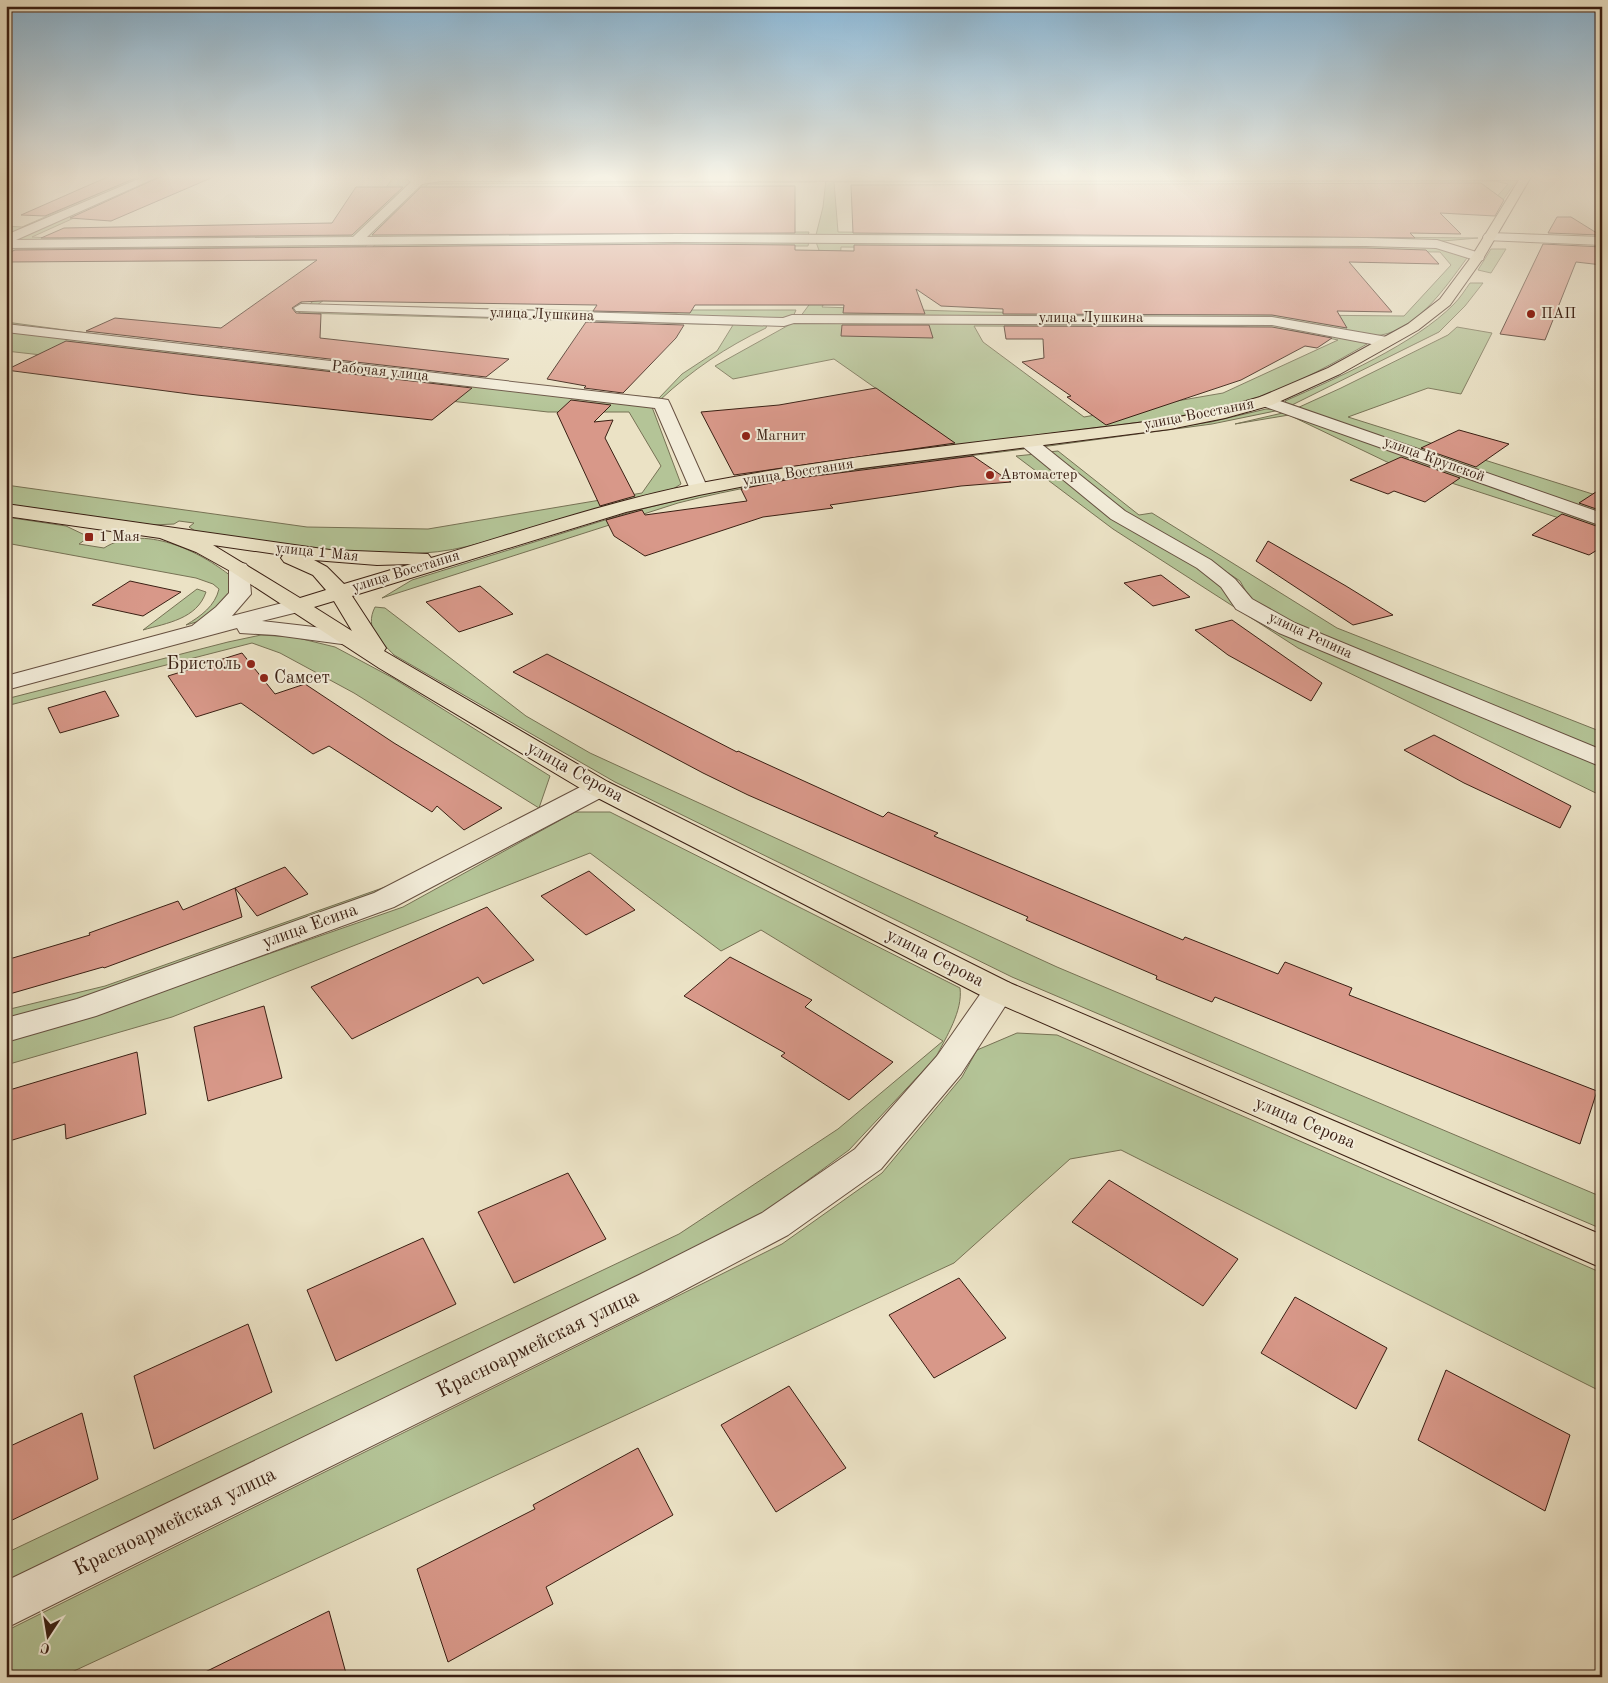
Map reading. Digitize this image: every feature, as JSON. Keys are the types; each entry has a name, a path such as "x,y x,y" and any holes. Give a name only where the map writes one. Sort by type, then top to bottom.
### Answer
{"main road":[{"name":"улица Восстания","path":"298,605 620,508 699,488 791,472 1170,424 1225,413 1266,401 1334,372 1413,328 1445,302 1479,254"},
{"name":"улица 1 Мая","path":"6,510 330,556 377,559 467,554"},
{"name":"улица 1 Мая","path":"167,534 203,548 298,605"},
{"path":"236,544 288,556 320,571 338,593 355,635"},
{"path":"355,635 359,611 370,596 406,572"},
{"path":"298,605 355,635"},
{"name":"улица Серова","path":"355,635 387,663 599,788 999,991 1602,1252"}],"street":[{"name":"улица Лушкина","path":"301,308 750,320 1189,318 1272,321 1387,342"},
{"name":"Рабочая улица","path":"6,328 662,404 699,488"},
{"name":"улица Крупской","path":"1266,401 1602,520"},
{"name":"улица Репина","path":"1028,442 1118,515 1204,564 1228,583 1244,604 1287,628 1602,759"},
{"path":"194,633 224,612 240,594 239,568"},
{"name":"улица Восстания","path":"6,683 298,605"},
{"path":"194,633 275,628 355,635"},
{"name":"улица Есина","path":"6,1030 85,1008 384,900 599,788"},
{"name":"Красноармейская улица","path":"6,1605 653,1287 775,1224 868,1159 949,1065 999,991"}],"green space":[{"path":"358,254 361,254 356,260 294,308 215,351 6,326 6,322 213,350 283,310 350,263"},
{"path":"369,254 436,254 371,267 317,305 676,313 692,310 796,310 792,319 306,307 364,260"},
{"path":"820,254 841,254 839,277 822,307 982,312 1404,316 1451,265 1441,254 1454,254 1467,258 1438,296 1414,319 1401,328 1387,334 1372,336 1271,319 1073,316 800,317 829,278"},
{"path":"1488,254 1503,254 1491,273 1478,270"},
{"path":"1470,283 1483,283 1465,306 1439,332 1290,406 1285,401 1374,359 1418,333 1438,319 1454,304"},
{"path":"304,310 767,324 766,328 723,351 697,369 660,400 578,391 659,398 682,374 717,351 733,325 302,313 240,352 227,352"},
{"path":"796,321 1273,324 1357,338 1367,344 1317,372 1278,390 1215,409 1164,419 844,460 840,456 951,441 834,359 733,379 715,366","holes":["974,326 1242,327 1295,331 1338,340 1223,393 1084,417 983,342"]},
{"path":"1457,327 1492,333 1461,394 1428,388 1348,417 1602,497 1602,516 1295,409 1448,335"},
{"path":"6,331 652,407 681,484 673,489 467,546 438,552 395,554 366,554 310,549 197,532 189,527 194,523 179,521 174,524 153,525 6,504 6,485 307,527 428,529 642,493 661,466 629,412 548,412 6,351"},
{"path":"1266,409 1280,410 1212,424 1039,446 1211,422"},
{"path":"1287,412 1602,525 1602,532 1387,462 1289,415 1235,424"},
{"path":"1023,448 807,477 764,484 678,503 382,598 412,580 634,511 715,491 853,469"},
{"path":"1058,451 1139,515 1152,513 1337,628 1602,732 1602,751 1296,625 1252,602 1240,581 1209,560 1127,514 1048,452"},
{"path":"1036,454 1219,582 1236,605 1602,767 1602,796 1298,648 1113,529 1016,456"},
{"path":"6,517 66,526 89,537 79,544 104,548 119,541 136,538 171,543 204,558 232,577 230,596 203,620 186,625 202,614 214,601 219,589 213,584 196,578 6,543"},
{"path":"197,589 206,592 196,608 171,622 143,630"},
{"path":"375,607 385,608 526,716 590,753 1057,967 1602,1197 1602,1229 1012,977 615,782 394,655 379,639 372,628 372,615"},
{"path":"261,635 294,637 335,647 393,678 550,776 539,808 354,693 280,653 252,643 6,706 6,699"},
{"path":"575,812 610,812 960,988 959,1006 956,1015 936,1057 849,1150 755,1219 6,1582 6,1553 679,1234 838,1129 943,1041 761,930 721,951 590,853 172,1017 6,1065 6,1041 85,1018 403,907"},
{"path":"405,880 378,893 86,1001 6,1022 6,1010 105,986"},
{"path":"1017,1033 1057,1035 1602,1273 1602,1392 1121,1150 1070,1159 954,1263 61,1677 6,1677 6,1631 782,1244 882,1173 962,1077 977,1050"}],"building":[{"path":"6,254 1429,254 1439,264 1349,262 1392,312 1337,311 1347,328 1272,315 1003,314 1003,309 941,306 916,289 925,314 843,313 844,305 695,305 690,313 593,311 597,305 322,301 301,302 292,308 296,313 321,314 320,338 509,359 486,377 86,331 115,318 221,328 317,260 6,262"},
{"path":"1538,254 1602,254 1602,265 1576,262 1545,340 1500,334"},
{"path":"586,322 684,325 676,338 623,393 584,388 586,386 547,379"},
{"path":"842,325 929,325 933,338 841,336"},
{"path":"1004,326 1272,327 1332,338 1317,348 1305,346 1241,380 1106,425 1067,397 1071,396 1022,362 1044,358 1043,339 1006,339"},
{"path":"66,341 472,388 432,420 197,395 6,370"},
{"path":"876,388 955,443 734,475 701,412 779,405"},
{"path":"571,400 611,405 594,422 613,420 605,438 635,496 600,506 557,413"},
{"path":"1459,430 1509,444 1476,467 1421,448"},
{"path":"973,456 1011,482 961,486 830,505 833,508 763,517 645,556 614,536 606,520 642,510 645,515 747,501 741,489 791,479"},
{"path":"1401,457 1460,478 1425,502 1394,491 1388,494 1350,480"},
{"path":"1602,488 1602,511 1579,503"},
{"path":"1562,514 1602,528 1602,547 1589,555 1532,535"},
{"path":"1268,541 1393,615 1353,625 1256,561"},
{"path":"1161,575 1190,597 1153,606 1124,583"},
{"path":"130,581 181,592 143,616 92,605"},
{"path":"480,586 513,614 459,632 426,602"},
{"path":"1232,620 1322,683 1311,701 1228,655 1195,630"},
{"path":"242,653 275,694 305,684 394,743 502,808 464,830 437,806 432,812 329,746 313,754 241,703 196,717 168,676"},
{"path":"547,654 737,752 883,817 888,812 938,833 934,836 1183,940 1185,937 1278,974 1285,962 1352,988 1349,995 1597,1091 1580,1144 1215,997 1212,1002 1156,979 1157,976 1026,920 1028,917 748,795 513,672"},
{"path":"105,691 119,716 60,733 48,708"},
{"path":"1434,735 1571,806 1560,828 1464,783 1404,750"},
{"path":"285,867 308,894 257,916 235,888"},
{"path":"589,871 635,910 586,935 541,896"},
{"path":"235,888 242,917 104,968 6,995 6,960 90,935 89,933 178,901 183,910"},
{"path":"487,907 534,960 483,984 478,977 352,1039 311,987"},
{"path":"730,957 812,1000 805,1007 893,1062 849,1100 781,1056 785,1053 684,996"},
{"path":"264,1006 282,1078 208,1101 194,1027"},
{"path":"137,1052 146,1114 66,1139 65,1124 6,1142 6,1091"},
{"path":"568,1173 606,1239 514,1283 478,1212"},
{"path":"1109,1180 1238,1259 1203,1306 1072,1222"},
{"path":"423,1238 456,1304 336,1361 307,1290"},
{"path":"959,1278 1006,1338 934,1378 889,1315"},
{"path":"1295,1297 1387,1348 1356,1409 1261,1353"},
{"path":"248,1324 272,1392 154,1449 134,1376"},
{"path":"1446,1370 1570,1435 1545,1511 1418,1440"},
{"path":"789,1386 846,1468 776,1512 721,1425"},
{"path":"82,1413 98,1479 6,1523 6,1448"},
{"path":"638,1448 673,1515 546,1587 553,1604 448,1662 417,1569 535,1509 533,1505"},
{"path":"329,1611 347,1677 195,1677"}],"place":[{"name":"ПАП","path":"1531,314"},
{"name":"Магнит","path":"746,436"},
{"name":"Автомастер","path":"990,475"},
{"name":"1 Мая","path":"89,537"},
{"name":"Бристоль","path":"251,664"},
{"name":"Самсет","path":"264,678"}]}
